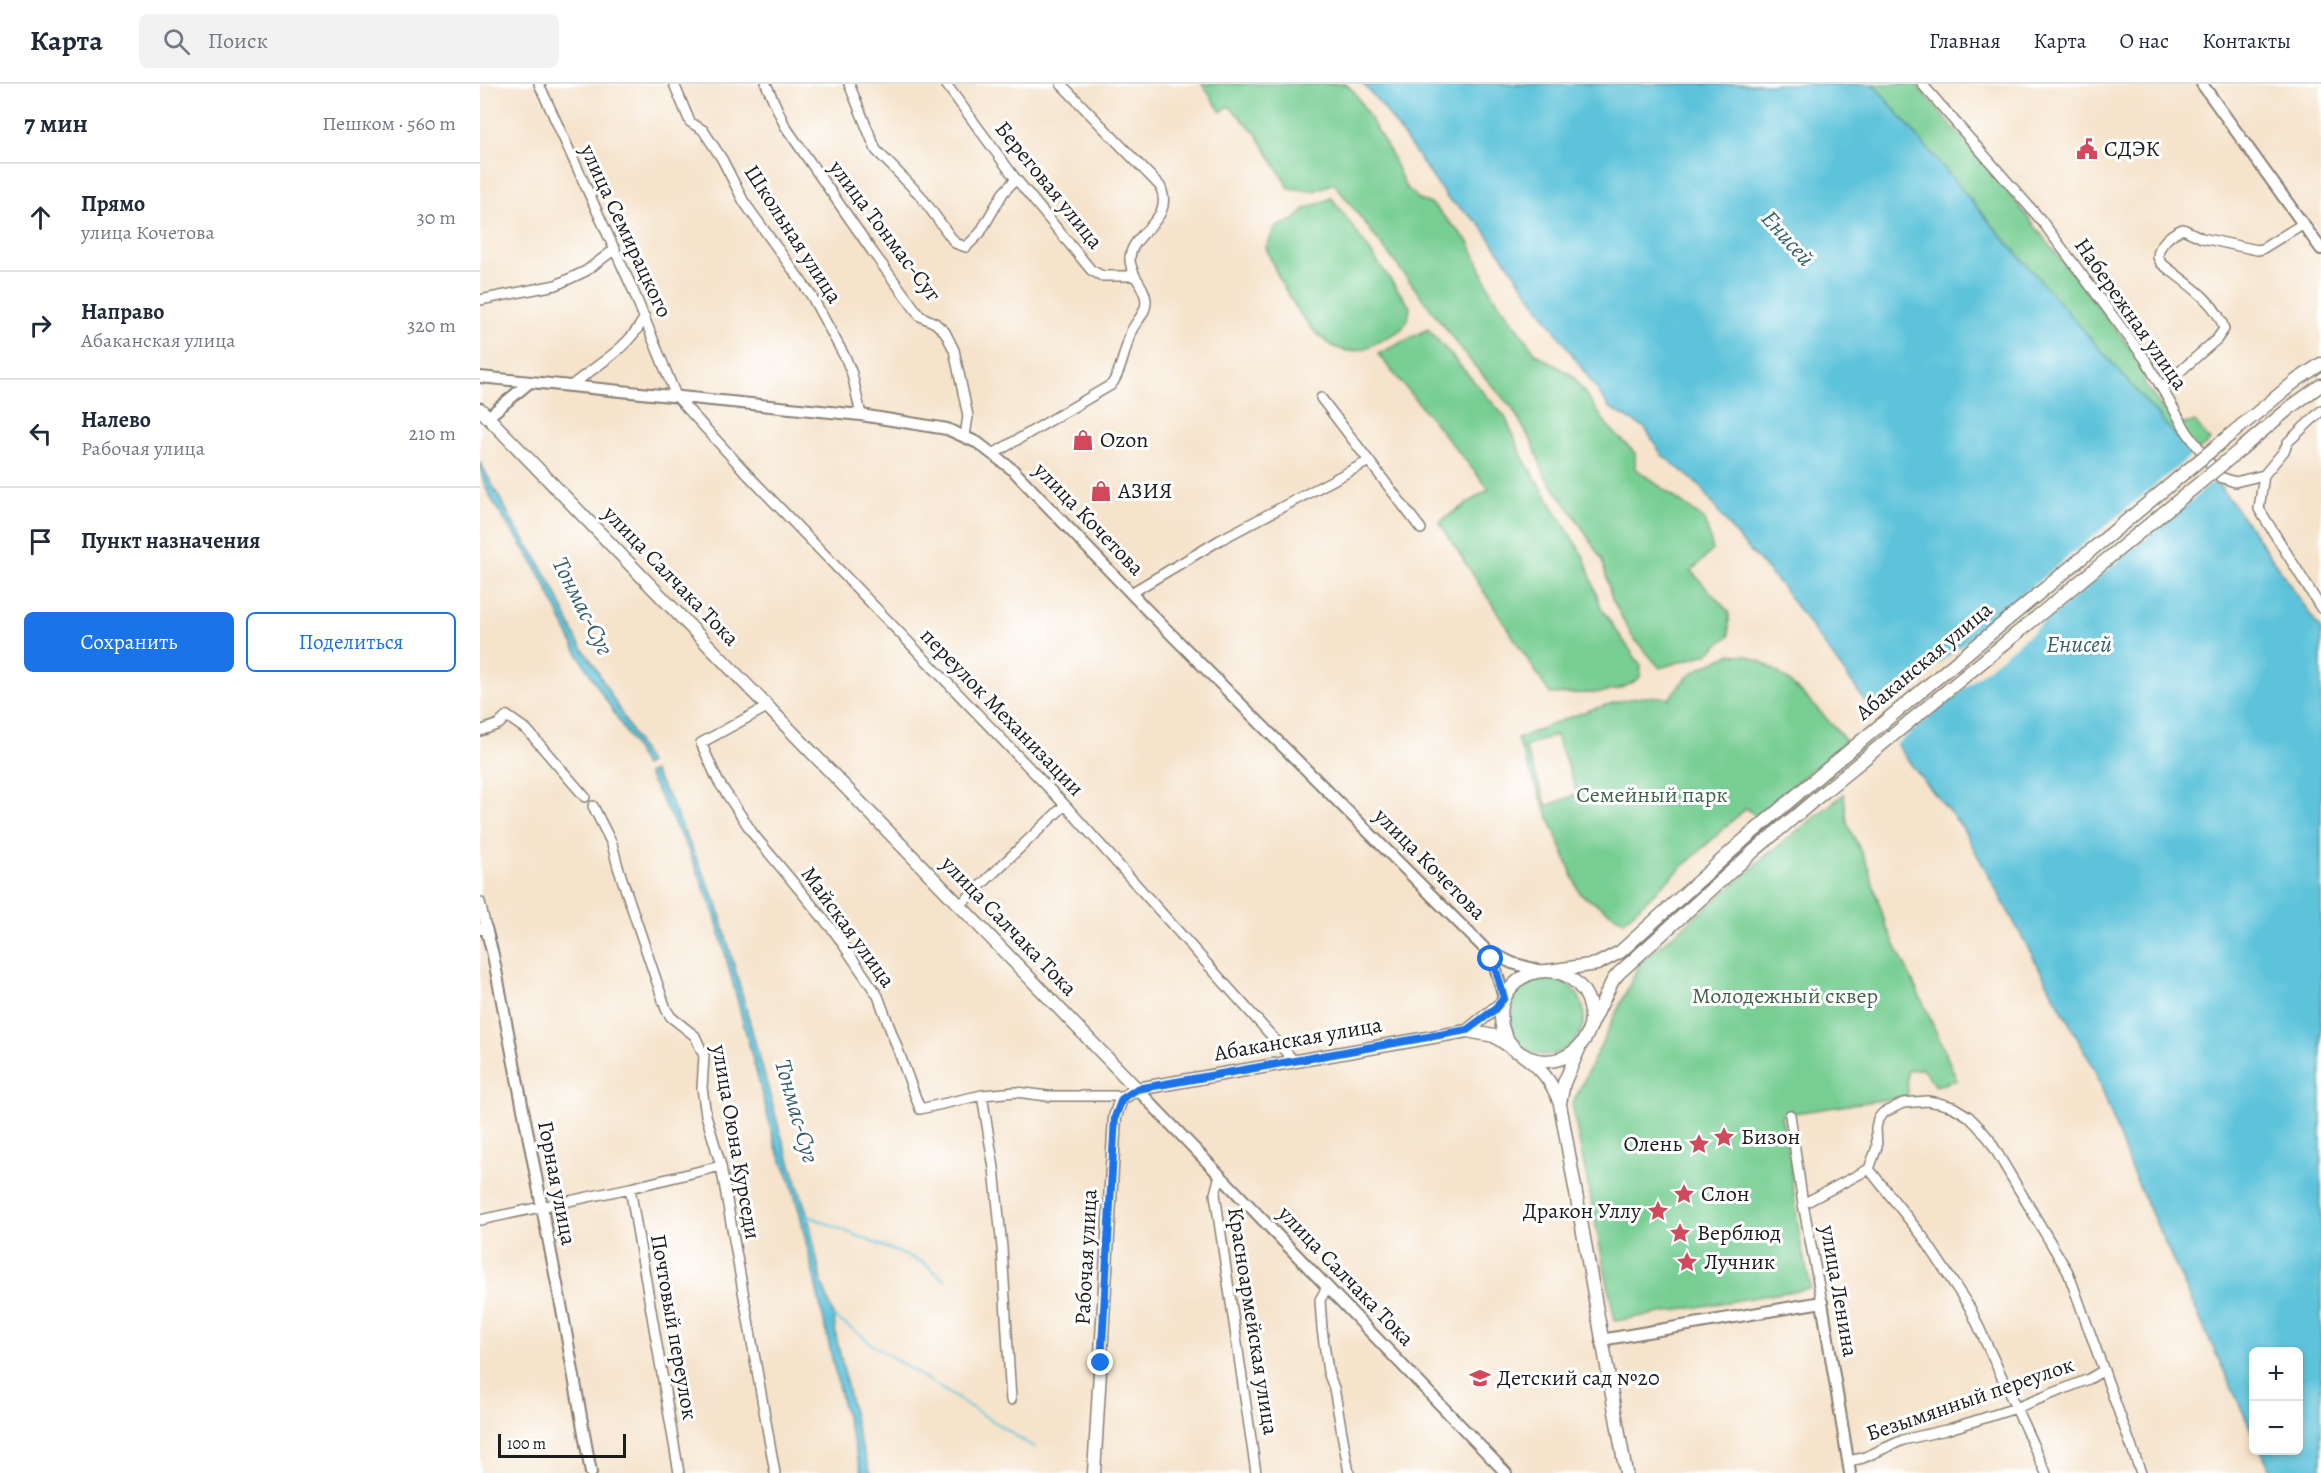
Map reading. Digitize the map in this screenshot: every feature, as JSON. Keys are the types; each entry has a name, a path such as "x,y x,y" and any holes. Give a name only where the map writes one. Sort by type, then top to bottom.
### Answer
{"main road":[{"name":"Абаканская улица","path":"1545,971 1597,964 1620,952 1745,838 1820,775 2230,435 2321,364"},
{"name":"Абаканская улица","path":"1587,1034 1613,980 1619,973 1755,850 2292,406 2321,385"},
{"name":"улица Салчака Тока","path":"484,413 1137,1089"},
{"path":"1560,1104 1568,1070 1587,1034 1591,1016 1585,993 1569,977 1545,971 1526,975 1517,981 1503,1000 1502,1028 1505,1036 1518,1052 1533,1062 1545,1075 1554,1087 1560,1104 1626,1473"},
{"name":"Абаканская улица","path":"1467,1030 1503,1000"},
{"name":"Абаканская улица","path":"1137,1089 1467,1030 1494,1036 1518,1052"},
{"path":"1518,1052 1541,1061 1557,1060 1577,1049 1587,1034"},
{"path":"1122,1099 1137,1089"},
{"name":"Рабочая улица","path":"1094,1473 1115,1117 1122,1099"}],"street":[{"name":"улица Семирацкого","path":"539,84 645,317 676,396"},
{"name":"Школьная улица","path":"674,84 690,122 703,130 722,159 744,202 811,295 846,358 861,415"},
{"name":"улица Тонмас-Суг","path":"766,84 785,126 872,251 920,316 935,323 945,332 954,350 968,416 965,436"},
{"path":"849,84 876,150 920,195 959,246 968,246 976,239 1003,193 1016,179"},
{"name":"Береговая улица","path":"946,84 1016,179 1091,270 1102,276 1136,276"},
{"path":"993,454 1111,385 1116,379 1133,328 1145,308 1146,300 1130,265 1132,250 1161,212 1164,195 1160,186 1061,84"},
{"name":"Набережная улица","path":"1922,84 2041,220 2145,359 2187,432 2220,477 2235,482 2264,475"},
{"path":"2202,84 2321,249"},
{"path":"2162,387 2217,339 2224,329 2217,313 2202,297 2161,263 2158,257 2160,247 2177,232 2184,230 2202,238 2257,250 2304,223"},
{"path":"480,300 556,285 586,271 615,249"},
{"path":"571,386 623,348 636,333 645,317"},
{"name":"улица Кочетова","path":"480,377 861,415 947,429 965,436 993,454 1019,477 1485,949 1496,970 1503,1000"},
{"path":"484,413 530,382"},
{"name":"переулок Механизации","path":"676,396 749,476 1065,805 1294,1061"},
{"path":"1322,398 1421,529"},
{"path":"2321,411 2288,442 2284,452 2264,475 2259,509 2321,608"},
{"path":"1131,593 1220,540 1369,461"},
{"name":"Майская улица","path":"767,706 701,743 718,781 754,835 836,934 878,996 920,1109 982,1095"},
{"path":"480,731 499,724 507,716 528,731 585,797"},
{"path":"960,905 1065,805"},
{"name":"улица Оюна Курседи","path":"592,807 612,844 666,1009 671,1017 695,1036 701,1045 704,1056 702,1088 706,1115 721,1166 774,1473"},
{"name":"Горная улица","path":"480,902 483,929 542,1206 591,1473"},
{"name":"улица Кочетова","path":"1485,949 1512,963 1545,971"},
{"name":"улица Салчака Тока","path":"1137,1089 1506,1473"},
{"path":"1011,1400 1002,1248 994,1168 982,1095 1016,1092 1047,1096 1116,1096 1122,1099"},
{"path":"1803,1204 1869,1169 1878,1147 1876,1124 1881,1116 1891,1108 1903,1103 1927,1101 1953,1107 1968,1116 1989,1139 2068,1272 2141,1473"},
{"name":"улица Ленина","path":"1790,1116 1850,1473"},
{"path":"480,1220 721,1166"},
{"path":"1869,1169 1923,1237 1970,1308 2046,1473"},
{"name":"Красноармейская улица","path":"1220,1175 1215,1194 1256,1473"},
{"name":"Почтовый переулок","path":"630,1188 679,1473"},
{"path":"1328,1287 1320,1300 1323,1329 1328,1372 1334,1388 1349,1473"},
{"path":"1601,1340 1822,1302"},
{"name":"Безымянный переулок","path":"1848,1461 1863,1458 1903,1440 1946,1430 2016,1408 2089,1379 2104,1370"}],"green space":[{"path":"1202,84 1346,84 1355,93 1390,152 1405,186 1420,200 1433,205 1469,242 1491,292 1536,354 1573,376 1607,425 1635,453 1635,468 1705,520 1713,550 1691,571 1729,612 1729,636 1707,654 1660,668 1632,636 1612,599 1602,560 1574,515 1545,476 1532,442 1512,408 1473,364 1334,183 1314,191 1289,188 1256,133 1229,106 1221,112"},
{"path":"1873,84 1916,84 2005,188 2132,350 2144,370 2144,384 2175,425 2195,422 2210,441 2192,455"},
{"path":"1332,198 1410,307 1406,324 1399,331 1367,347 1353,351 1335,347 1309,325 1287,293 1266,247 1276,227 1294,220 1305,209"},
{"path":"1428,329 1505,417 1524,460 1584,557 1601,608 1641,666 1640,677 1631,684 1597,693 1550,694 1439,522 1489,489 1378,354"},
{"name":"Семейный парк","path":"1731,654 1748,656 1776,671 1802,693 1846,741 1756,816 1746,808 1624,921 1580,894 1517,739 1616,702 1655,696 1669,699 1689,676","holes":["1556,735 1578,794 1547,806 1525,747"]},
{"name":"Молодежный сквер","path":"1844,794 1847,823 1867,864 1886,926 1957,1080 1936,1086 1922,1069 1907,1070 1908,1096 1781,1115 1793,1172 1791,1173 1801,1245 1811,1288 1615,1321 1572,1105 1640,963 1757,863"},
{"path":"1545,977 1560,980 1573,988 1581,1001 1584,1016 1581,1031 1573,1044 1560,1052 1545,1055 1530,1052 1517,1044 1509,1031 1506,1016 1509,1001 1517,988 1530,980"}],"water":[{"name":"Енисей","path":"1363,84 1873,84 1986,218 2221,488 2256,535 2321,630 2321,1473 2272,1473 2263,1455 2303,1455 2303,1347 2249,1347 2249,1425 2130,1167 2096,1072 1962,827 1916,771 1783,588 1735,534 1698,484 1662,455 1645,428 1610,408 1479,223 1447,198 1383,107"},
{"name":"Тонмас-Суг","path":"480,462 516,528 553,587 578,642 594,665 649,763 644,766 577,652 535,566 493,502 486,488"},
{"name":"Тонмас-Суг","path":"653,771 670,800 717,904 780,1132 808,1216 821,1280 834,1317 836,1336 859,1440 871,1473 862,1473 842,1402 800,1214 790,1179 776,1147 715,915 688,849 648,774"}],"pier":[{"path":"2194,453 2217,479 1894,746 1873,718"}],"waterway":[{"path":"806,1215 924,1263 946,1281"},
{"path":"831,1315 871,1344 1035,1448"}],"place":[{"name":"СДЭК","path":"2087,149"},
{"name":"Ozon","path":"1083,440"},
{"name":"АЗИЯ","path":"1101,491"},
{"name":"Бизон","path":"1724,1137"},
{"name":"Олень","path":"1699,1144"},
{"name":"Слон","path":"1684,1194"},
{"name":"Дракон Уллу","path":"1658,1211"},
{"name":"Верблюд","path":"1680,1233"},
{"name":"Лучник","path":"1687,1262"},
{"name":"Детский сад №20","path":"1480,1378"}],"route":[{"path":"1101,1363 1115,1117 1122,1099 1137,1089 1467,1030 1503,1002 1504,998 1491,959"}]}
